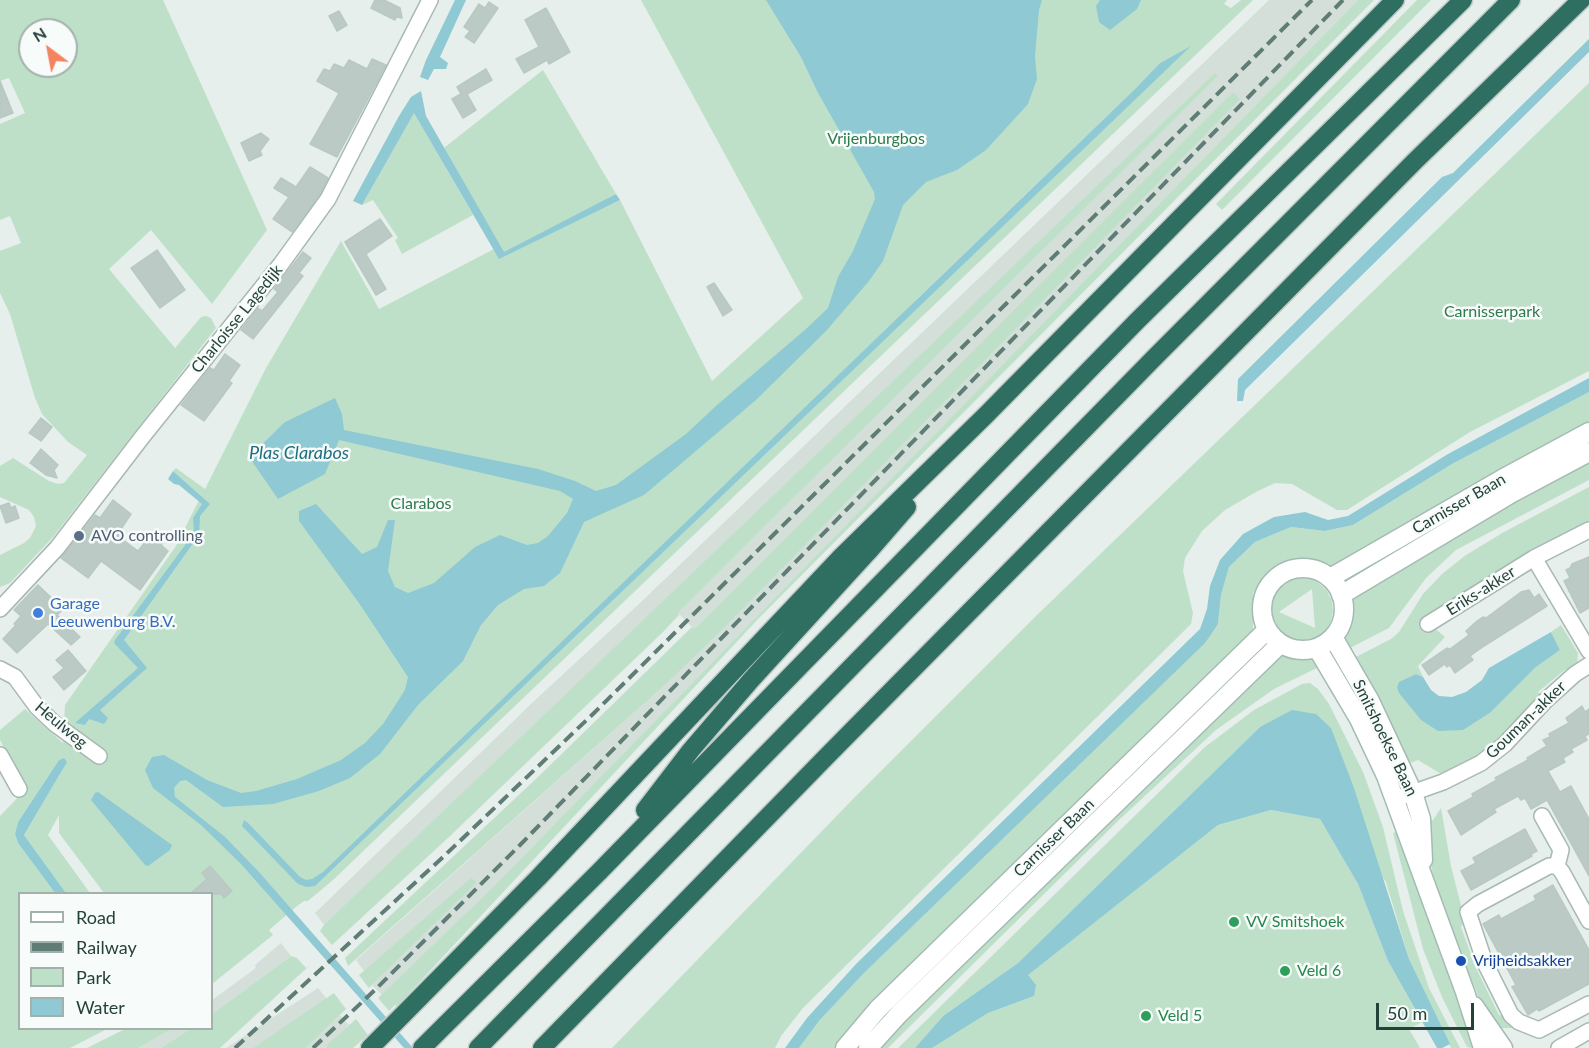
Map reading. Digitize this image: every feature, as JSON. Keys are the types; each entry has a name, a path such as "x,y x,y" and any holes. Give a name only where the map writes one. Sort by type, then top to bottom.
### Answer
{"highway":[{"path":"373,1046 538,878 841,557 986,415 1395,0"},
{"path":"422,1048 599,872 1137,321 1462,0"},
{"path":"542,1048 1415,161 1581,0"},
{"path":"478,1048 1147,364 1509,3"},
{"path":"599,872 691,750 751,680 868,552 986,415"}],"main road":[{"name":"Carnisser Baan","path":"1330,578 1589,432"},
{"name":"Carnisser Baan","path":"1341,595 1512,493 1589,452"},
{"path":"1301,568 1312,569 1330,578 1341,595 1344,606 1340,628 1333,637 1317,648 1298,651 1280,644 1267,630 1261,610 1262,600 1272,581 1281,574 1301,568"},
{"name":"Carnisser Baan","path":"845,1048 887,1001 1267,630"},
{"name":"Smitshoekse Baan","path":"1333,637 1370,701 1413,793 1421,819 1424,880"},
{"name":"Carnisser Baan","path":"868,1048 924,989 1280,644"},
{"name":"Smitshoekse Baan","path":"1317,648 1359,718 1395,800 1483,1048"},
{"name":"Smitshoekse Baan","path":"1465,993 1503,1048"}],"street":[{"name":"Charloisse Lagedijk","path":"0,609 57,548 143,436 281,264 322,207 340,178 430,0"},
{"name":"Eriks-akker","path":"1428,624 1534,558 1589,530"},
{"name":"Eriks-akker","path":"1534,558 1589,651"},
{"name":"Gouman-akker","path":"1395,800 1443,782 1481,763 1505,744 1545,701 1575,674 1589,665"},
{"name":"Heulweg","path":"0,669 15,677 37,707 55,724 99,756"},
{"path":"0,755 19,789"},
{"path":"1542,816 1561,850 1557,866"},
{"path":"1557,866 1549,866 1478,904 1468,912 1485,963 1511,1015 1519,1022 1539,1030 1589,1004"},
{"path":"1557,866 1589,921"},
{"path":"1559,1048 1589,1031"}],"shaded area":[{"path":"1269,0 1358,0 497,883 382,995 372,985 472,886 364,971 356,960 664,686 849,500 1239,99 1233,93 694,629 678,613 1217,77 1215,74 325,926 315,913"},
{"path":"281,943 291,956 213,1013 213,999 256,968 255,965"},
{"path":"318,988 327,999 263,1042 253,1048 226,1048"},
{"path":"340,1015 349,1025 330,1045 326,1048 306,1048"},
{"path":"170,1030 188,1030 161,1048 138,1048"}],"green space":[{"path":"0,0 163,0 267,230 212,304 151,230 109,269 175,348 201,317 211,318 216,328 53,537 10,583 0,587 0,555 24,543 30,538 36,526 29,510 0,497 0,466 13,458 49,481 59,484 64,483 87,455 68,442 42,414 10,314 0,293 0,251 21,243 10,216 0,220 0,124 25,113 9,78 0,81"},
{"name":"Clarabos","path":"641,0 1227,0 1224,4 1231,8 1241,0 1253,0 333,880 269,930 273,935 213,983 213,892 103,892 59,833 59,815 48,835 89,892 65,892 24,835 62,770 62,759 59,760 18,822 15,834 18,843 54,892 18,892 18,1030 105,1030 70,1048 0,1048 0,816 26,789 0,740 0,730 25,709 63,743 65,705 176,546 201,496 173,471 176,468 205,489 266,368 341,241 379,309 494,249 440,151 543,70 616,194 608,198 612,204 620,200 712,381 803,298","holes":["1188,48 563,648 754,460 753,457 755,459 856,364 920,296 1160,63"]},
{"path":"1358,0 1374,0 758,619 397,1006 395,1005 389,1011 378,998 497,883"},
{"path":"1417,0 1431,0 1222,210 1216,204"},
{"path":"1215,73 1218,76 678,613 679,615 663,632 449,837 332,945 320,931 324,925"},
{"name":"Carnisserpark","path":"1589,83 1589,371 1470,432 1347,510 1337,510 1292,484 1275,483 1225,510 1202,531 1185,558 1183,571 1193,613 1191,624 803,1008 781,1036 775,1048 612,1048 852,800 1037,615"},
{"path":"1233,92 1240,99 726,626 664,686 348,966 345,958 539,776 692,627 694,629"},
{"path":"414,112 473,215 402,254 395,240 398,238 373,200 362,205"},
{"path":"1589,392 1589,429 1335,568 1318,561 1299,559 1277,565 1264,576 1253,593 1253,630 1245,644 839,1048 799,1048 819,1021 864,973 1218,624 1221,595 1229,567 1255,542 1291,527 1325,531 1353,525 1452,464"},
{"path":"1589,460 1589,480 1456,550 1426,578 1389,628 1346,650 1343,645 1349,606 1358,592 1369,583"},
{"path":"1589,487 1589,525 1433,627 1445,637 1418,666 1423,677 1416,674 1400,682 1397,687 1491,712 1536,667 1560,650 1551,632 1561,625 1578,653 1577,666 1569,672 1566,669 1538,692 1542,697 1497,748 1446,777 1418,760 1405,765 1352,659 1391,639 1399,632 1423,594 1442,574 1466,555"},
{"path":"1311,579 1327,591 1332,601 1331,621 1318,637 1298,641 1279,631 1274,623 1271,603 1275,593 1291,580","holes":["1312,589 1315,628 1279,612"]},
{"path":"1278,655 1310,659 1321,666 1274,689 1216,730 1120,819 888,1048 873,1048"},
{"path":"1310,683 1318,689 1329,704 1363,772 1383,827 1403,911 1429,988 1460,1048 1451,1048 1409,959 1386,882 1260,727 1018,963 943,1016 915,1048 898,1048 1205,747 1254,710 1302,684"},
{"path":"1441,808 1451,866 1465,921 1461,927 1476,968 1499,1015 1506,1017 1514,1028 1501,1028 1480,1004 1444,919 1432,871 1426,822 1433,820"},
{"name":"VV Smitshoek","path":"1271,810 1320,819 1358,884 1388,961 1422,1022 1409,1029 1420,1048 932,1048 988,1013 1034,996 1027,975 1218,825"},
{"path":"1401,830 1415,865 1444,963 1472,1026 1476,1046 1472,1048 1467,1047 1442,997 1423,949 1393,833"},
{"path":"471,878 476,881 473,886 369,988 359,975"},
{"path":"291,956 297,958 306,968 310,965 220,1048 161,1048 188,1030 213,1030 213,1013"},
{"path":"334,993 346,1009 306,1048 253,1048"},
{"path":"356,1019 368,1035 353,1048 326,1048 328,1044"},
{"path":"123,1030 170,1030 138,1048 87,1048"}],"water":[{"path":"455,0 466,0 440,57 448,63 446,69 434,69 428,80 420,77 426,60"},
{"name":"Plas Clarabos","path":"766,0 1042,0 1035,56 1037,79 1028,104 986,150 957,170 926,182 903,205 883,261 826,331 756,400 644,495 584,522 560,573 544,586 524,589 498,605 481,625 463,661 418,705 380,754 350,778 319,791 273,804 223,807 186,780 180,781 174,788 175,797 225,837 259,872 413,1048 404,1048 241,864 201,825 153,788 145,770 152,757 164,755 207,780 241,793 297,779 341,760 365,743 383,724 405,690 408,677 359,603 299,521 299,511 316,504 362,554 377,547 388,520 395,520 388,571 395,587 408,593 434,583 475,547 500,535 527,545 538,543 548,536 567,513 573,499 560,491 339,440 325,474 278,499 249,457 285,422 335,398 342,414 344,430 538,469 575,481 596,491 616,485 686,434 806,329 828,308 838,277 853,251 875,199 874,192 817,91 801,57"},
{"path":"1100,0 1141,0 1137,9 1110,30 1099,22 1096,6"},
{"path":"1589,39 1589,52 1245,390 1243,401 1237,401 1238,379 1442,177 1453,173"},
{"path":"1191,46 315,886 307,887 298,884 242,826 244,820 300,877 306,880 312,879 323,872 1160,63"},
{"path":"421,91 426,116 504,252 616,194 620,200 499,259 414,113 362,205 353,201 399,116 411,97"},
{"path":"1589,378 1589,392 1452,464 1353,525 1325,531 1291,527 1255,542 1229,567 1221,595 1218,624 1205,643 864,973 819,1021 799,1048 785,1048 807,1018 857,963 1200,629 1207,609 1210,586 1220,560 1243,534 1274,517 1305,512 1328,520 1348,516 1448,454"},
{"path":"173,471 210,504 200,516 199,535 124,640 147,668 100,710 108,718 104,724 89,719 85,725 75,723 138,668 114,643 115,640 194,533 193,518 202,504 168,479"},
{"path":"1551,632 1560,650 1536,667 1491,712 1463,730 1438,731 1421,720 1399,693 1397,687 1399,682 1416,674 1423,677 1431,690 1439,696 1452,697 1466,692 1482,680 1489,668"},
{"path":"1292,710 1316,714 1331,728 1354,788 1409,959 1450,1044 1437,1048 1388,961 1358,884 1320,819 1271,810 1218,825 1028,975 1036,985 1034,996 988,1013 932,1048 915,1048 943,1016 1018,963 1260,727"},
{"path":"64,758 67,762 24,835 65,892 54,892 18,843 15,834 18,822 59,760"},
{"path":"98,792 172,845 170,850 148,866 145,865 91,800"}],"building":[{"path":"375,0 384,0 400,8 402,18 396,17 395,20 371,8"},
{"path":"489,2 498,8 474,43 465,37 470,31 464,27 479,4 485,8"},
{"path":"546,8 570,52 549,64 547,60 524,73 516,59 539,47 525,20"},
{"path":"339,11 347,25 337,31 329,16"},
{"path":"372,59 386,65 337,157 310,144 339,93 317,81 324,69 330,71 334,64 344,68 349,60 367,69"},
{"path":"486,69 492,80 467,94 476,110 463,118 452,99 461,94 457,87"},
{"path":"0,81 13,113 0,118"},
{"path":"261,133 269,139 260,151 262,155 249,161 241,143"},
{"path":"310,167 328,178 320,194 292,232 273,219 289,197 274,188 281,178 296,187"},
{"path":"380,219 392,236 366,254 386,289 376,295 345,242"},
{"path":"157,250 185,290 160,308 131,268"},
{"path":"303,252 311,258 299,273 303,276 253,339 241,330 258,308 262,311 278,292 274,289"},
{"path":"714,283 732,310 723,316 707,287"},
{"path":"225,354 240,365 229,381 232,383 204,421 181,405 210,368 214,370"},
{"path":"41,418 52,427 41,441 29,433"},
{"path":"41,449 58,465 54,470 57,478 46,475 30,463"},
{"path":"113,500 131,514 119,532 121,533 119,537 138,551 155,530 166,539 161,545 168,551 140,590 101,561 88,578 61,558 95,515 100,518"},
{"path":"9,503 11,508 15,506 19,518 6,523 0,506"},
{"path":"1589,557 1589,608 1580,613 1564,581 1570,578 1566,570 1572,564"},
{"name":"Garage Leeuwenburg B.V.","path":"38,585 63,609 57,615 80,637 71,645 48,624 17,653 3,639 21,616 14,610"},
{"path":"1529,590 1534,598 1539,594 1547,606 1470,656 1473,660 1455,673 1450,665 1447,667 1445,664 1429,675 1422,665 1469,635 1466,631 1477,621 1483,617 1486,618 1521,592"},
{"path":"68,650 86,671 64,690 53,677 64,668 56,660"},
{"path":"1582,706 1585,712 1589,709 1589,734 1585,736 1587,740 1571,749 1573,752 1563,758 1565,762 1548,771 1560,792 1571,786 1589,819 1589,876 1547,800 1531,809 1525,798 1521,800 1518,796 1494,809 1496,812 1461,835 1448,811 1473,797 1472,794 1497,780 1495,778 1528,760 1527,758 1547,746 1543,740 1569,723 1566,718"},
{"path":"1525,829 1537,851 1471,890 1461,871 1476,863 1473,858"},
{"path":"210,866 232,891 224,898 221,894 213,894 213,892 192,892 207,879 202,873"},
{"path":"1553,885 1589,950 1589,984 1528,1015 1512,987 1516,985 1483,924 1499,915 1501,919 1536,900 1534,896"}],"railway":[{"path":"235,1048 442,858 594,713 1312,0"},
{"path":"313,1048 376,989 520,845 1343,0"}],"place":[{"name":"AVO controlling","path":"79,536"},
{"name":"Garage Leeuwenburg B.V.","path":"38,613"},
{"name":"VV Smitshoek","path":"1234,922"},
{"name":"Vrijheidsakker","path":"1461,961"},
{"name":"Veld 6","path":"1285,971"},
{"name":"Veld 5","path":"1146,1016"}],"park label":[{"name":"Vrijenburgbos","path":"876,139"}]}
